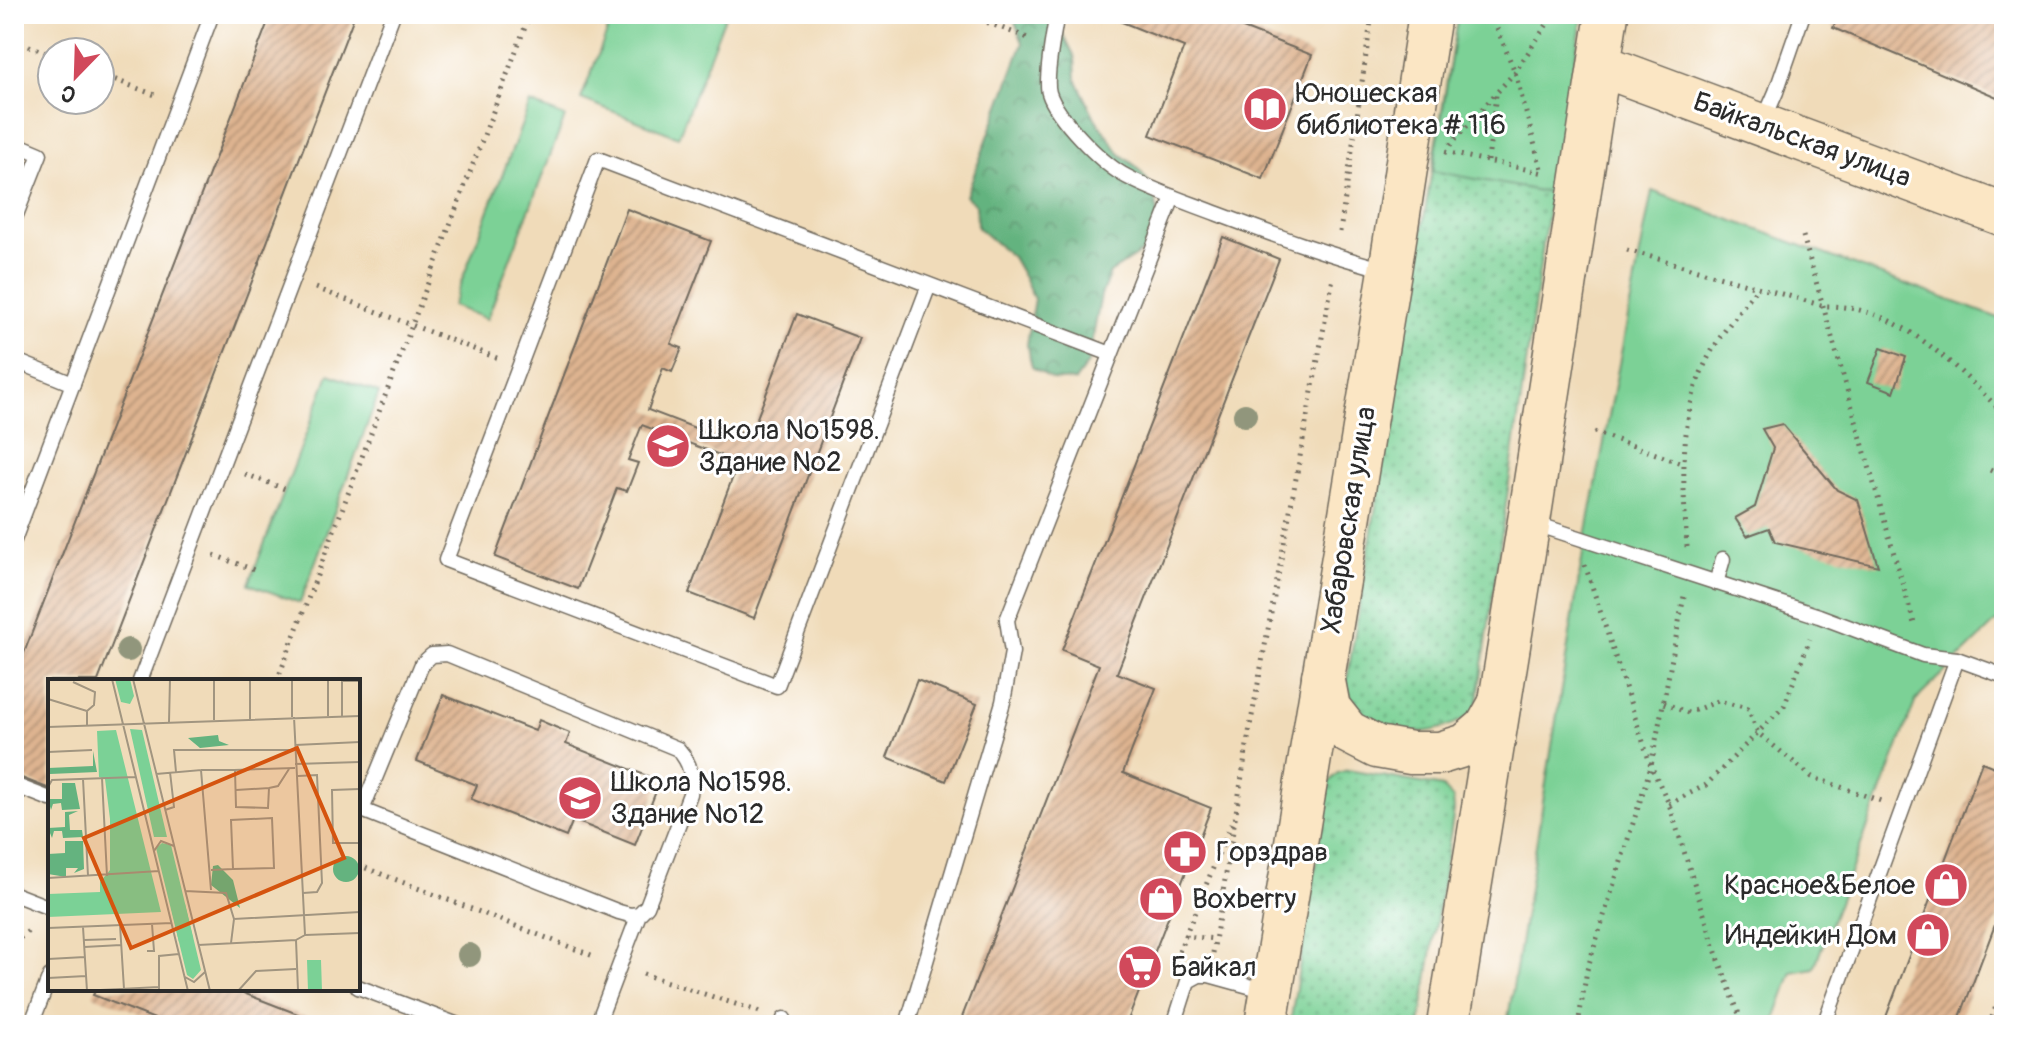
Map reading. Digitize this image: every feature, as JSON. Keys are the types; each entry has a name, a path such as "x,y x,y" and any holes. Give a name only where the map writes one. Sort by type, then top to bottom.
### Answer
{"main road":[{"name":"Хабаровская улица","path":"1268,1009 1430,14"},
{"path":"1448,1025 1607,14"},
{"name":"Байкальская улица","path":"1600,65 2004,215"},
{"path":"1323,675 1329,708 1348,732 1377,747 1411,753 1440,753 1466,745 1486,728 1500,702"}],"lane":[{"path":"14,540 212,14"},
{"path":"141,679 393,14"},
{"path":"1057,14 1048,91 1064,120 1094,152 1121,173 1173,197 1336,257 1390,271"},
{"path":"1761,125 1803,14"},
{"path":"14,143 40,154 14,220"},
{"path":"929,285 777,686 446,560 598,159 1111,354"},
{"path":"907,1025 1003,702 1012,652 1007,620 1173,197"},
{"path":"14,360 73,384"},
{"path":"1529,521 1819,616 1923,655 1957,659 2004,676"},
{"path":"1716,583 1723,559"},
{"path":"597,1025 639,914 647,906 690,794 693,777 687,760 678,749 447,654 432,655 422,664 360,809 619,912 639,914"},
{"path":"1824,1025 1957,659"},
{"path":"14,785 48,798"},
{"path":"14,894 48,907"},
{"path":"1174,1025 1188,981 1199,975 1209,975 1268,1009"},
{"path":"31,1025 48,981"},
{"path":"360,988 458,1025"}],"path":[{"path":"278,679 530,14"},
{"path":"965,14 1052,46"},
{"path":"1209,975 1250,727 1331,294 1372,14"},
{"path":"1491,14 1515,72 1542,172"},
{"path":"1444,152 1515,72 1554,14"},
{"path":"14,40 36,49"},
{"path":"116,80 178,104"},
{"path":"1488,161 1497,93"},
{"path":"1436,150 1553,175"},
{"path":"1803,236 1923,655"},
{"path":"1627,250 1824,306 1869,312 1925,342 2004,410"},
{"path":"293,279 519,367"},
{"path":"1578,1025 1587,970 1651,766 1689,574 1683,489 1687,426 1695,386 1722,335 1757,288"},
{"path":"1594,432 1684,464"},
{"path":"222,465 285,489"},
{"path":"1990,470 2004,477"},
{"path":"1576,536 1651,766 1669,804 1716,952 1743,1025"},
{"path":"191,547 254,570"},
{"path":"1669,804 1706,785 1784,706 1819,616"},
{"path":"1664,703 1688,713 1718,701 1748,708 1758,733 1812,777 1903,809"},
{"path":"1185,936 1236,814"},
{"path":"360,866 619,967 783,1022"},
{"path":"2004,985 1991,1022 2004,1023"}],"green space":[{"path":"614,14 726,14 678,137 581,99"},
{"path":"1012,14 1053,14 1075,57 1076,79 1095,118 1120,154 1137,167 1151,185 1157,206 1158,229 1147,249 1110,273 1101,295 1088,363 1075,381 1052,379 1032,367 1027,345 1034,299 1012,257 977,227 976,205 966,196 1023,43"},
{"path":"1458,14 1582,14 1553,175 1477,706 1474,714 1454,724 1411,732 1385,727 1364,716 1356,708 1346,686"},
{"path":"1458,14 1583,14 1551,193 1433,171"},
{"path":"530,103 565,117 487,319 452,306"},
{"path":"1652,191 2004,320 2004,624 1996,622 1916,700 1814,968 1792,972 1773,1025 1507,1025 1584,547"},
{"path":"329,374 379,393 300,603 249,584"},
{"path":"1348,770 1443,787 1453,799 1454,810 1420,1025 1290,1025 1329,782 1338,773"}],"building":[{"path":"271,14 355,14 99,679 48,679 48,788 14,775 14,679"},
{"path":"1102,14 1207,14 1312,55 1263,179 1150,135 1184,47"},
{"path":"1839,14 2004,14 2004,100 1833,28"},
{"path":"627,209 711,241 671,344 682,348 672,372 663,368 648,410 726,440 730,429 750,436 797,314 860,338 754,618 689,593 735,471 717,464 720,455 642,425 628,460 638,463 627,491 617,488 578,589 495,557"},
{"path":"1223,237 1279,259 1117,673 1156,688 1123,773 1211,808 1126,1025 959,1025 1099,665 1062,650"},
{"path":"1881,348 1906,357 1894,392 1868,382"},
{"path":"1782,424 1837,490 1858,500 1878,566 1775,542 1769,528 1747,536 1735,518 1755,507 1773,448 1762,429"},
{"path":"917,680 977,704 946,781 887,757"},
{"path":"443,695 535,731 539,720 570,733 566,744 660,781 635,845 573,820 566,837 471,799 477,785 417,761"},
{"path":"1982,762 2004,771 2004,901 1957,1025 1883,1025"},
{"path":"95,991 238,991 326,1025 170,1025 93,995"}],"place":[{"name":"Юношеская библиотека # 116","path":"1265,109"},
{"name":"Школа №1598. Здание №2","path":"668,446"},
{"name":"Школа №1598. Здание №12","path":"580,798"},
{"name":"Горздрав","path":"1185,852"},
{"name":"Красное&Белое","path":"1946,885"},
{"name":"Boxberry","path":"1161,899"},
{"name":"Индейкин Дом","path":"1928,935"},
{"name":"Байкал","path":"1140,967"}]}
